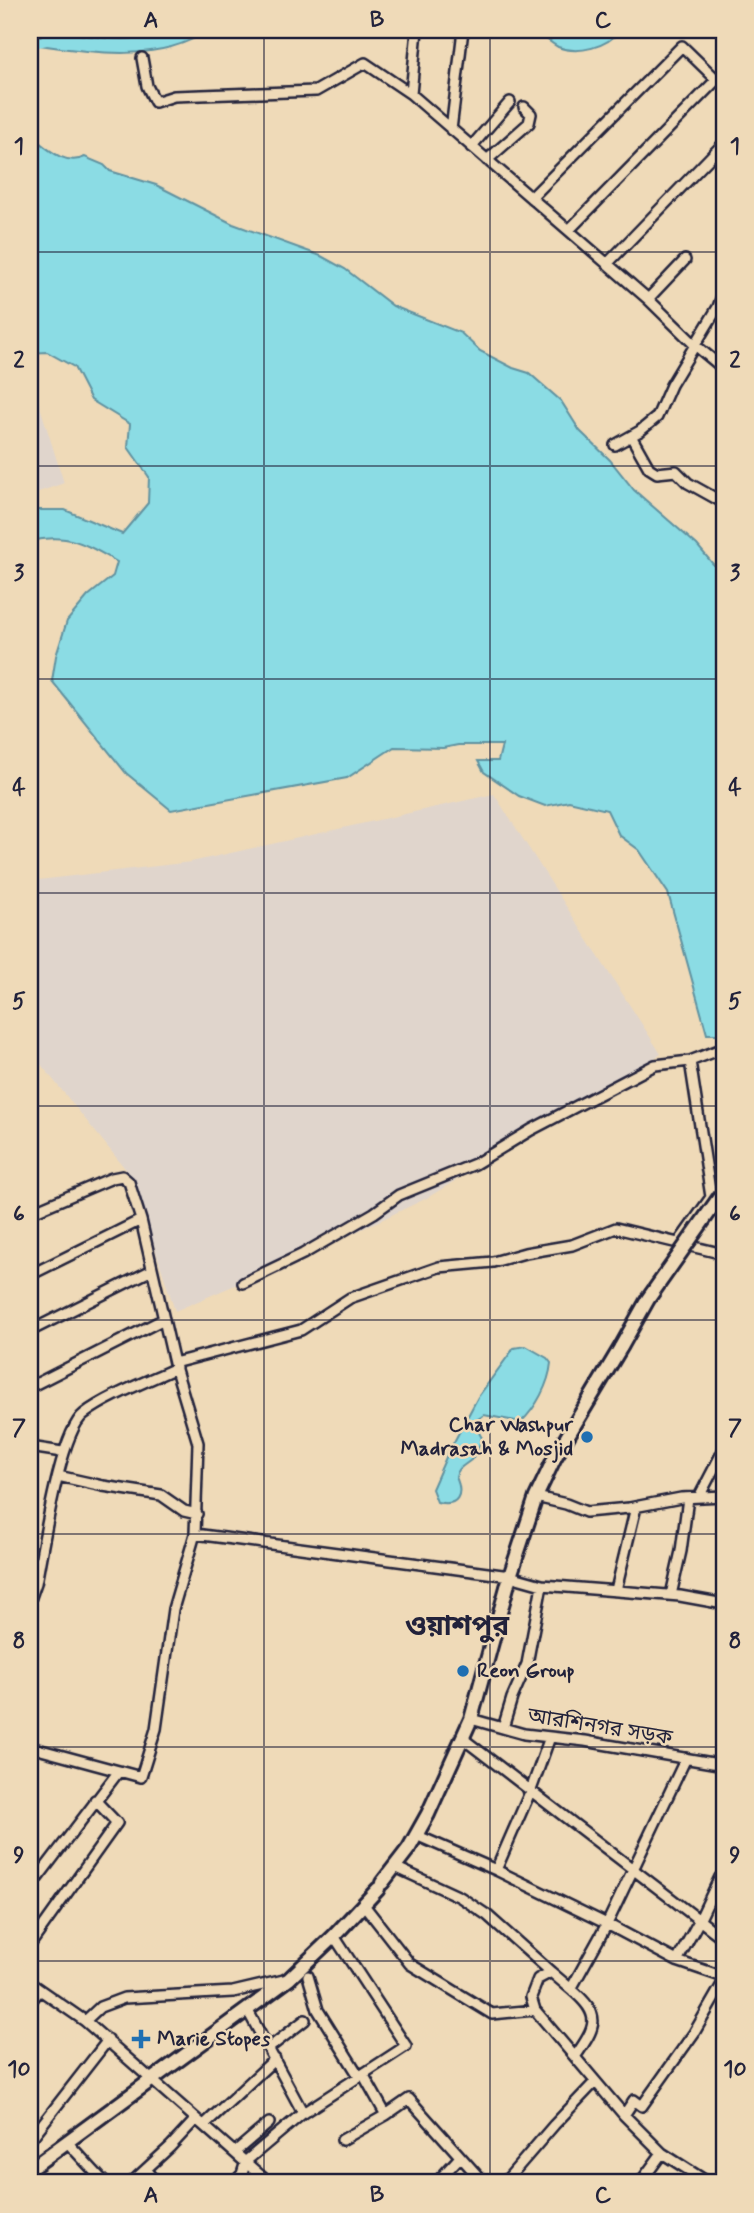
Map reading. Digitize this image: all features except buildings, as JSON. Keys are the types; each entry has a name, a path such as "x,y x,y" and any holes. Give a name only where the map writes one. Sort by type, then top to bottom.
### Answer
{"main road":[{"path":"30,2169 289,1979 364,1905 395,1867 428,1814 471,1719 510,1576 536,1497 555,1457 648,1299 724,1191"}],"street":[{"path":"411,94 417,30"},
{"path":"451,130 463,30"},
{"path":"531,198 682,46 716,80"},
{"path":"142,58 147,86 155,102 174,96 316,91 365,63 411,94 648,299 724,369"},
{"path":"569,230 724,72"},
{"path":"471,147 510,102"},
{"path":"487,160 529,123 531,114 524,107"},
{"path":"607,264 724,143"},
{"path":"648,299 685,260"},
{"path":"615,444 657,418 671,385 718,307 724,291"},
{"path":"631,436 649,468 657,472 676,471 688,483 724,503"},
{"path":"243,1283 303,1254 374,1213 399,1195 475,1164 531,1130 655,1065 690,1061 724,1048"},
{"path":"679,1242 711,1197 690,1061"},
{"path":"30,1213 112,1178 122,1176 129,1182 141,1220 175,1365 198,1443 195,1534 173,1609 156,1729 141,1777 30,1747"},
{"path":"30,1275 141,1220"},
{"path":"30,1600 36,1583 62,1452 71,1431 82,1415 175,1365 301,1330 351,1298 439,1267 493,1262 572,1245 616,1228 724,1254"},
{"path":"30,1331 152,1270"},
{"path":"30,1387 164,1319"},
{"path":"30,1447 62,1452"},
{"path":"699,1497 724,1449"},
{"path":"58,1476 161,1495 184,1511 197,1514"},
{"path":"536,1497 586,1512 688,1498 724,1496"},
{"path":"671,1595 681,1551 688,1498"},
{"path":"616,1590 636,1507"},
{"path":"195,1534 510,1576 541,1585 724,1600"},
{"path":"503,1728 512,1698 527,1664 541,1585"},
{"name":"আরশিনগর সড়ক","path":"471,1719 550,1737 724,1765"},
{"path":"496,1870 531,1790 550,1737"},
{"path":"466,1741 724,1939"},
{"path":"571,1989 607,1923 687,1758"},
{"path":"30,1882 33,1884 119,1771"},
{"path":"30,1945 117,1824 95,1800"},
{"path":"416,1835 607,1923 677,1961 724,1979 694,2033 642,2106 634,2100 624,2115"},
{"path":"395,1867 460,1897 487,1915 584,2000 593,2011 594,2020 592,2032 575,2057"},
{"path":"677,1961 724,1874"},
{"path":"364,1905 410,1964 492,2014 536,2010"},
{"path":"234,2183 242,2174 246,2161 303,2113 406,2046 334,1936"},
{"path":"551,1972 538,1979 531,1997 536,2010 624,2115 662,2152 709,2183"},
{"path":"308,1976 318,2010 386,2115"},
{"path":"85,2021 100,2007 124,1998 233,1992 289,1979"},
{"path":"30,1983 108,2040 269,2183"},
{"path":"30,2002 40,1990"},
{"path":"247,2009 303,2113"},
{"path":"269,2048 305,2020"},
{"path":"30,2140 108,2040"},
{"path":"131,2183 275,2059"},
{"path":"504,2183 596,2082"},
{"path":"342,2140 409,2099 484,2183"},
{"path":"235,2151 269,2123"},
{"path":"67,2142 105,2183"},
{"path":"640,2183 662,2152"},
{"path":"436,2183 460,2157"},
{"path":"146,2169 157,2183"}],"shaded area":[{"path":"37,397 64,483 30,495 30,398"},
{"path":"494,794 661,1054 427,1198 339,1240 175,1311 132,1177 30,1051 30,881 191,862"}],"water":[{"path":"164,30 208,30 170,47 126,53 81,51 39,45 37,38 48,31 120,39 148,36"},
{"path":"535,30 620,30 600,45 574,50 558,47"},
{"path":"30,135 63,158 85,157 104,165 110,171 156,185 233,224 321,256 345,269 393,306 461,333 480,351 529,373 561,401 580,431 610,460 634,490 697,545 724,577 724,1034 707,1034 668,893 639,850 619,835 607,810 569,801 545,806 519,796 484,772 478,761 498,761 502,745 394,747 347,778 171,810 126,773 52,681 56,656 67,621 88,596 113,576 117,562 76,541 55,538 30,541 30,510 65,510 122,534 148,503 149,477 128,447 130,424 91,400 74,367 47,352 30,353"},
{"path":"526,1346 551,1363 548,1379 537,1403 521,1422 484,1415 478,1419 476,1427 482,1438 471,1460 457,1474 459,1494 450,1503 437,1502 432,1489 478,1397 514,1348"}],"waterway":[{"path":"30,44 49,40"}],"place":[{"name":"Char Washpur Madrasah & Mosjid","path":"587,1437"},
{"name":"Reon Group","path":"463,1671"},
{"name":"Marie Stopes","path":"141,2039"}],"district":[{"name":"ওয়াশপুর","path":"457,1627"}]}
